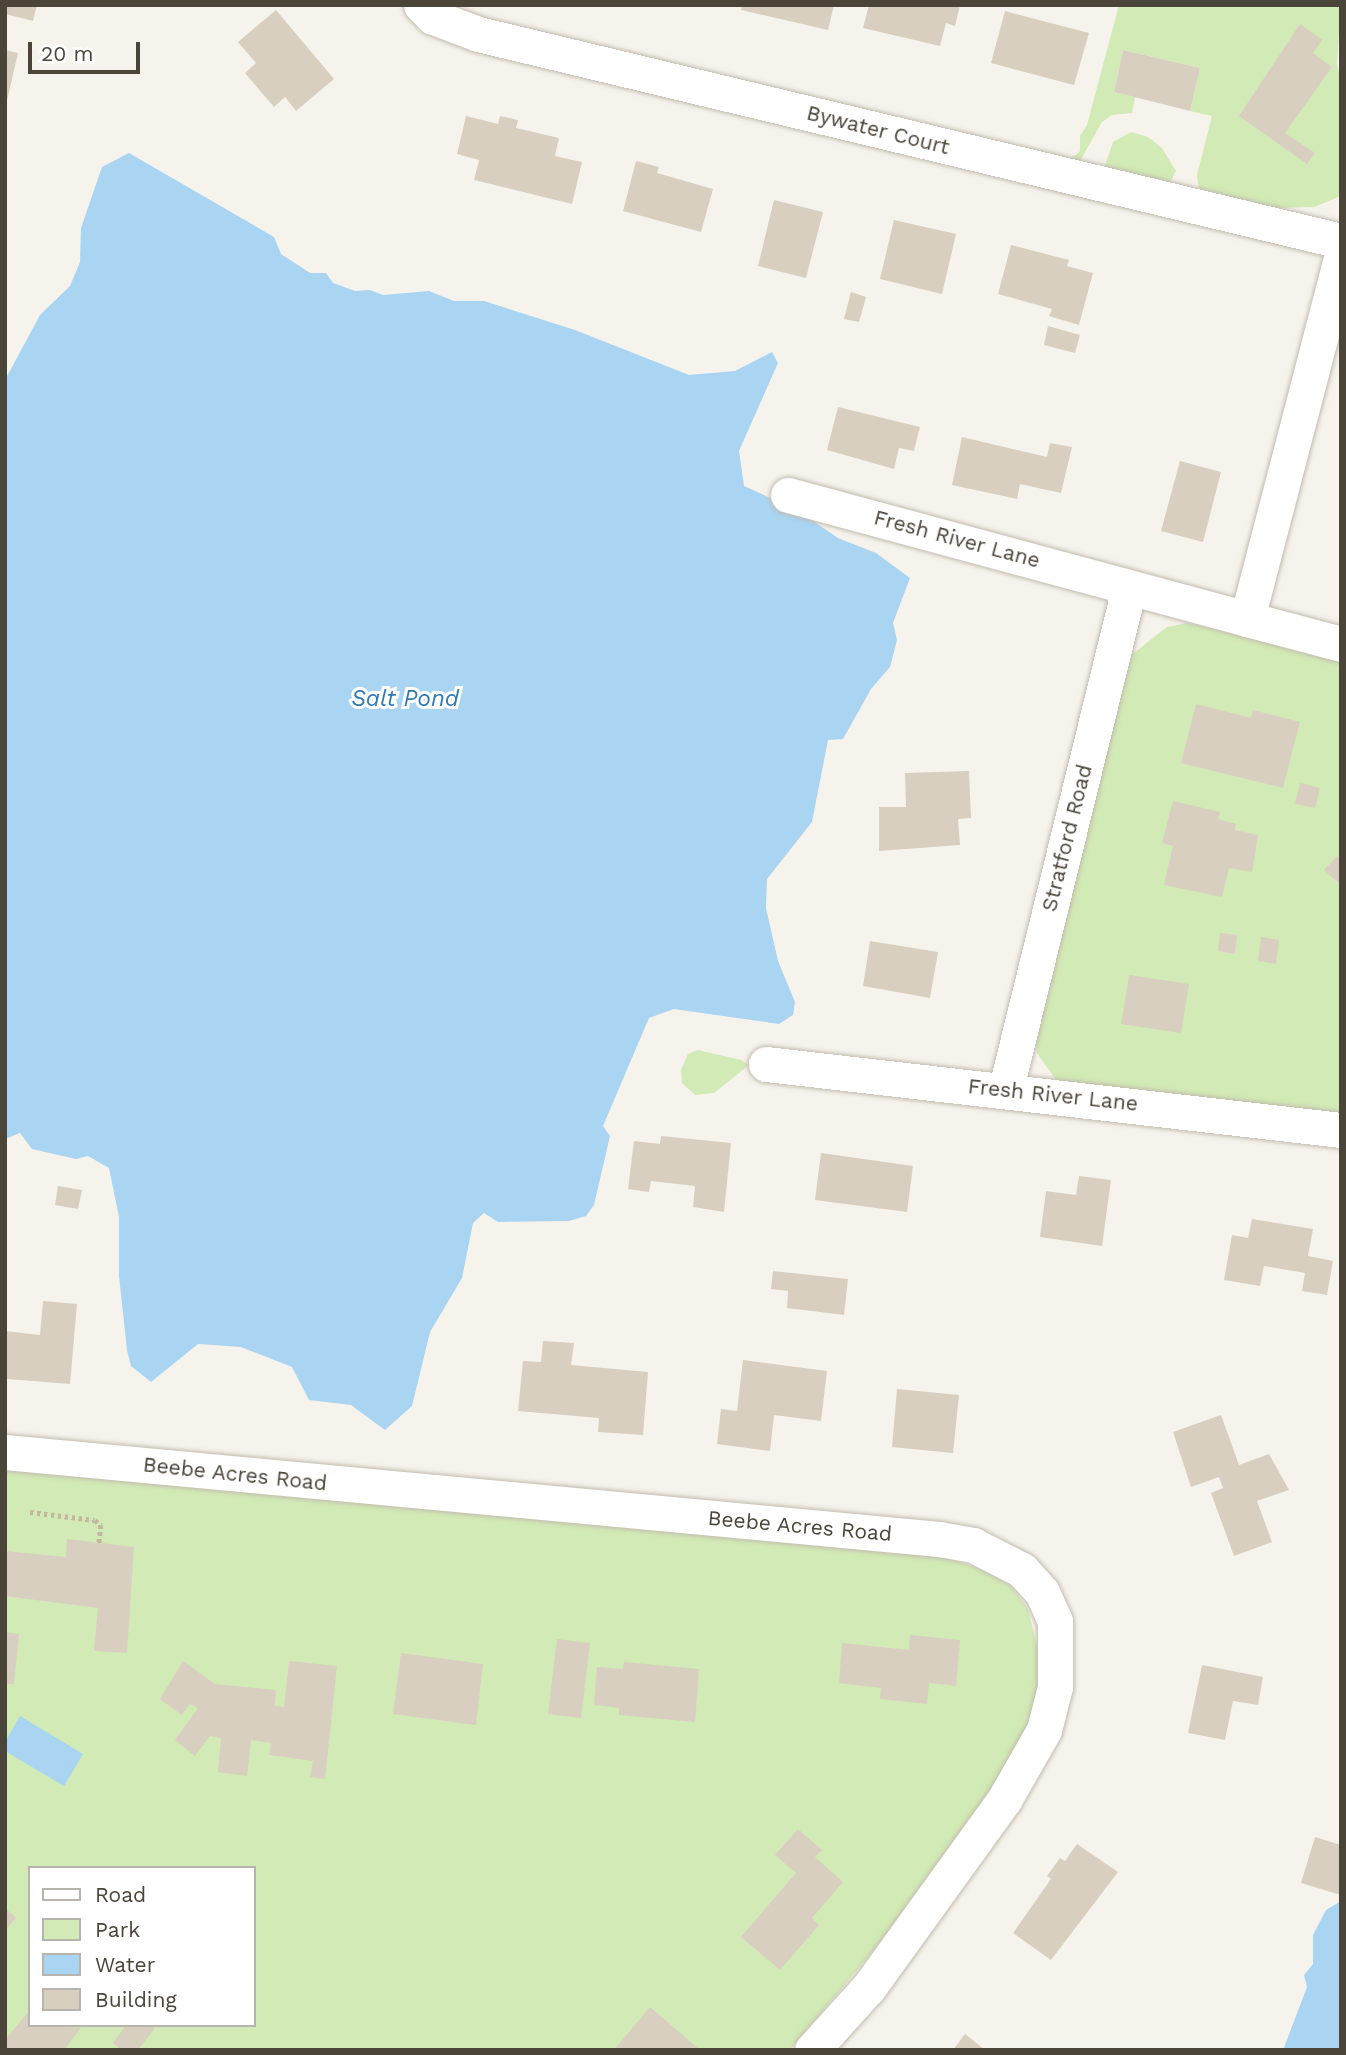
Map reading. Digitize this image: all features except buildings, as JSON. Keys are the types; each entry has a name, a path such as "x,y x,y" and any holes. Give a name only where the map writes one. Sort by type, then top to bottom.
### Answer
{"street":[{"name":"Bywater Court","path":"421,5 433,16 478,34 1341,241"},
{"path":"1247,619 1341,258"},
{"name":"Fresh River Lane","path":"788,495 1341,644"},
{"name":"Stratford Road","path":"1006,1088 1129,588"},
{"name":"Fresh River Lane","path":"766,1064 1006,1088 1341,1130"},
{"name":"Beebe Acres Road","path":"5,1452 939,1539 973,1545 1022,1570 1042,1592 1055,1621 1055,1687 1044,1730 1004,1800 877,1976 812,2050"}],"path":[{"path":"30,1512 94,1520 101,1525 99,1543"}],"green space":[{"path":"1119,5 1341,5 1337,64 1341,80 1341,196 1314,207 1277,208 1199,189 1197,175 1212,116 1190,111 1200,68 1123,50 1114,92 1135,97 1132,113 1112,115 1102,122 1080,161 1071,159 1080,151 1080,136 1087,125"},
{"path":"1131,132 1148,137 1162,148 1176,171 1170,182 1104,168 1113,142"},
{"path":"1187,623 1341,659 1341,1117 1056,1080 1037,1053 1036,1032 1130,656 1167,627"},
{"path":"698,1050 741,1060 749,1065 714,1093 695,1095 682,1083 681,1070 688,1054"},
{"path":"5,1468 948,1558 982,1570 1011,1586 1028,1609 1042,1667 1029,1726 979,1808 878,1945 790,2050 5,2050"}],"water":[{"name":"Salt Pond","path":"129,153 274,237 281,254 310,273 326,273 333,283 355,291 370,290 383,295 429,291 454,301 484,301 575,330 689,375 735,371 772,352 778,363 739,451 744,486 797,510 838,538 876,553 910,578 893,623 897,640 890,667 871,689 843,739 828,740 812,822 767,879 766,908 778,961 795,1002 793,1015 779,1024 674,1009 649,1018 603,1126 610,1136 594,1205 586,1216 569,1221 498,1222 484,1213 473,1223 462,1278 430,1332 412,1406 385,1430 351,1405 309,1400 292,1367 241,1347 198,1344 151,1382 131,1366 127,1350 119,1276 119,1217 109,1168 88,1156 76,1159 32,1149 20,1133 5,1139 5,380 40,315 70,286 80,262 81,228 102,167"},
{"path":"20,1716 83,1754 64,1786 5,1751 5,1742"},
{"path":"1341,1901 1341,2050 1283,2050 1307,1987 1304,1975 1313,1964 1313,1935 1326,1910"}]}
